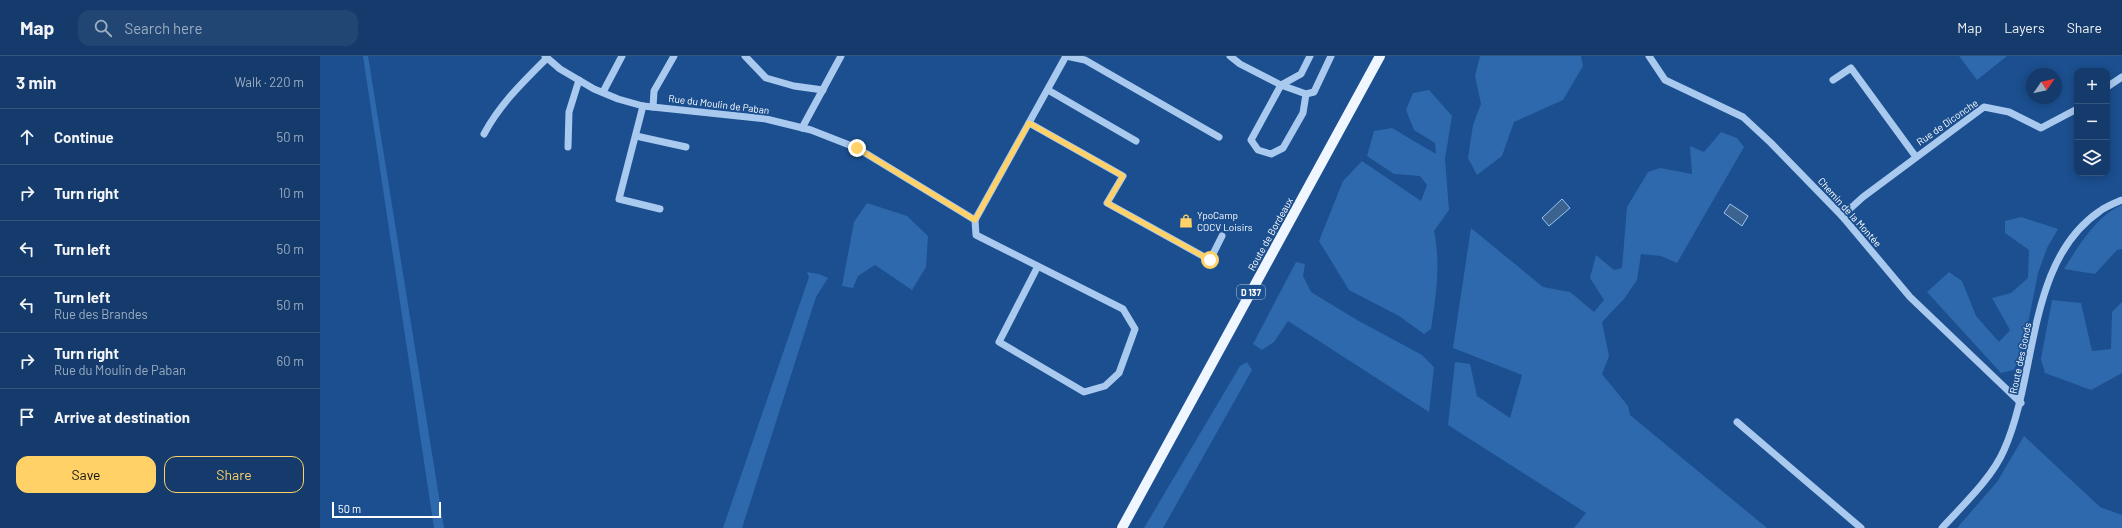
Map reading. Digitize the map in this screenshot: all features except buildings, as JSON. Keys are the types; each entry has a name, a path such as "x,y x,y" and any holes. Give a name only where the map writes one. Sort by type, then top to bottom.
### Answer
{"main road":[{"name":"Route de Bordeaux","path":"1122,528 1380,56"}],"street":[{"path":"603,92 622,56"},
{"path":"653,107 654,91 674,56"},
{"path":"745,56 766,78 794,86 823,90"},
{"path":"802,128 841,56"},
{"path":"1038,266 999,342 1084,392 1105,386 1119,373 1135,329 1123,309 1038,266 976,235 975,220 1066,56 1085,60 1219,137"},
{"path":"1230,56 1240,64 1281,85 1306,94 1314,92 1331,56"},
{"path":"1306,94 1303,113 1283,148 1271,154 1258,150 1251,140 1281,85 1300,74 1310,56"},
{"name":"Chemin de la Montée","path":"1649,56 1665,80 1743,117 1771,143 1842,216 1910,297 2021,403"},
{"path":"484,134 493,117 509,96 546,57"},
{"name":"Rue du Moulin de Paban","path":"546,57 560,69 618,99 643,106 766,119 802,128 857,148 975,220"},
{"path":"1833,80 1851,68 1916,157"},
{"path":"2110,85 2122,77"},
{"path":"568,147 569,112 579,80"},
{"path":"1048,90 1136,142"},
{"path":"643,106 619,199 660,209"},
{"name":"Rue de Diconche","path":"1842,216 1863,197 1984,106 2008,112 2041,128 2074,111"},
{"path":"1029,123 1123,176 1107,203 1210,260 1222,236"},
{"path":"636,136 686,147"},
{"name":"Route des Gonds","path":"1942,528 1982,484 2004,451 2021,403 2045,290 2057,261 2074,235 2100,211 2122,200"},
{"path":"1737,422 1861,528"}],"shaded area":[{"path":"363,56 368,56 444,528 434,528"},
{"path":"1480,56 1581,56 1583,66 1563,100 1514,122 1502,156 1477,175 1468,158 1473,125 1481,104 1475,76"},
{"path":"1959,56 2007,56 1977,80"},
{"path":"1429,90 1452,116 1445,159 1449,210 1434,231 1437,256 1436,292 1431,329 1424,334 1399,316 1349,290 1319,241 1343,181 1362,161 1421,201 1427,185 1420,176 1394,174 1367,156 1374,131 1392,128 1436,154 1435,143 1414,130 1406,110 1413,93"},
{"path":"1721,132 1737,138 1744,147 1677,263 1661,256 1641,254 1637,280 1624,299 1602,322 1609,356 1602,374 1628,406 1630,415 1767,528 1574,528 1586,513 1448,425 1455,362 1470,364 1477,396 1510,418 1522,375 1453,348 1471,228 1543,287 1570,292 1594,312 1604,300 1590,278 1596,255 1614,270 1622,268 1627,207 1648,172 1660,168 1692,174 1690,146 1704,152"},
{"path":"1562,199 1570,208 1549,226 1542,218"},
{"path":"867,203 907,216 928,236 926,267 912,290 875,265 858,276 853,288 842,286 854,222"},
{"path":"1730,204 1748,216 1742,226 1724,213"},
{"path":"2122,205 2122,249 2117,250 2095,274 2064,269 2089,232 2113,209"},
{"path":"2021,217 2058,229 2047,248 2038,273 2024,344 2014,370 2001,373 1927,292 1949,272 1962,281 1976,316 1999,342 2010,330 1992,298 2011,293 2028,278 2029,250 2005,233 2005,221"},
{"path":"1296,262 1305,264 1303,276 1311,292 1357,320 1422,355 1434,367 1429,412 1288,321 1274,342 1262,350 1253,344"},
{"path":"807,272 819,274 828,278 816,297 742,528 723,528 809,277"},
{"path":"2052,300 2081,303 2092,351 2111,349 2112,312 2122,302 2122,373 2091,390 2045,373 2041,359"},
{"path":"1247,362 1252,370 1163,528 1144,528 1240,366"},
{"path":"2024,436 2100,507 2122,515 2122,528 1957,528 1997,482"}],"place":[{"name":"YpoCamp COCV Loisirs","path":"1186,221"}],"route":[{"path":"857,148 975,220 1029,123 1123,176 1107,203 1210,260"}]}
